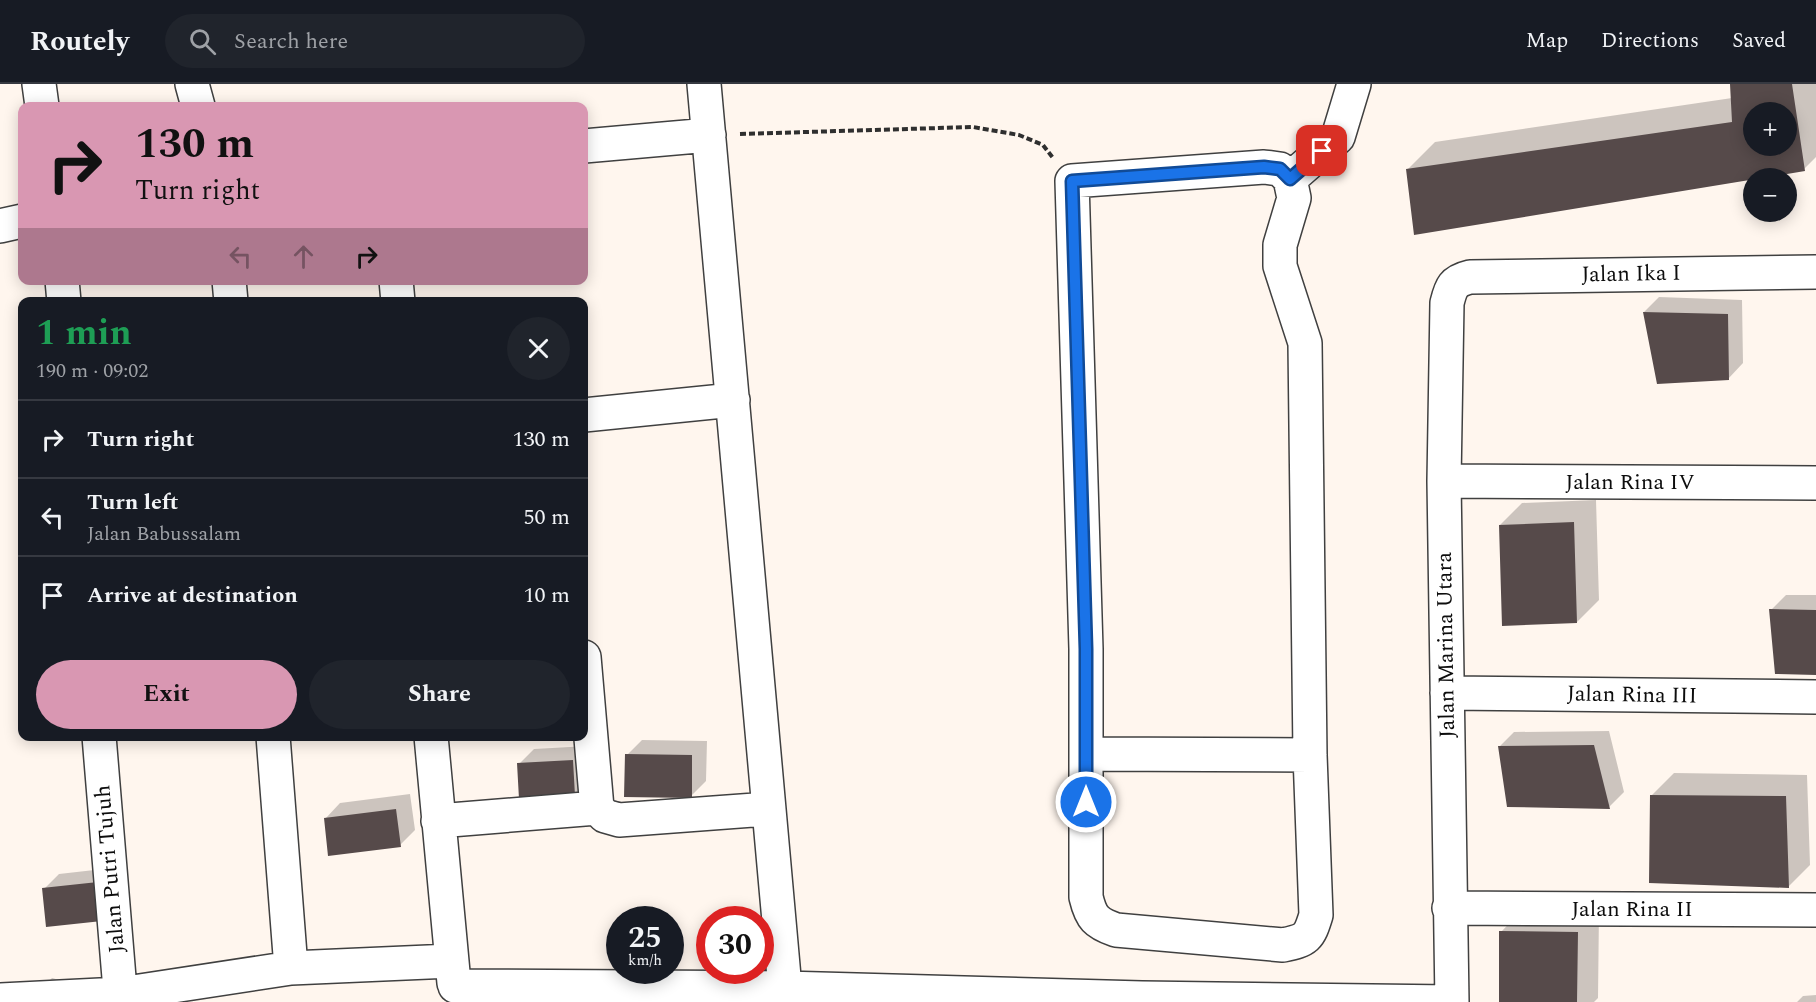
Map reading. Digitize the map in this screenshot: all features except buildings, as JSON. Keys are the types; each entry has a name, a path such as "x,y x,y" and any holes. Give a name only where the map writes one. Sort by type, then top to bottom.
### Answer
{"street":[{"path":"39,84 41,102"},
{"path":"192,84 197,102"},
{"path":"704,84 785,988"},
{"path":"1290,179 1338,137 1354,84"},
{"path":"588,146 709,135"},
{"path":"1264,167 1280,169 1290,179 1294,198 1280,245 1280,266 1305,343 1310,755 1316,915 1311,931 1303,941 1283,945 1116,930 1097,923 1090,915 1086,897 1086,637 1072,181 1264,167"},
{"path":"0,226 18,222"},
{"name":"Jalan Ika I","path":"1450,288 1456,280 1470,277 1816,272"},
{"name":"Jalan Marina Utara","path":"1450,288 1446,303 1444,481 1452,1002"},
{"path":"588,415 733,400"},
{"name":"Jalan Rina IV","path":"1444,481 1816,483"},
{"name":"Jalan Rina III","path":"1447,693 1816,697"},
{"path":"588,703 597,808 605,816 619,820 768,809"},
{"name":"Jalan Putri Tujuh","path":"99,741 120,998"},
{"path":"273,741 291,968"},
{"path":"431,741 454,983"},
{"path":"1086,754 1310,755"},
{"path":"438,821 597,808"},
{"name":"Jalan Rina II","path":"1449,908 1816,910"},
{"path":"0,1000 120,998 291,968 454,983 500,993 785,988 1142,1000 1452,1002"}],"path":[{"path":"709,135 972,127 1019,135 1043,145 1072,181"}],"route":[{"path":"1086,802 1086,649 1072,181 1165,172 1264,167 1280,169 1290,179 1322,151"}]}
